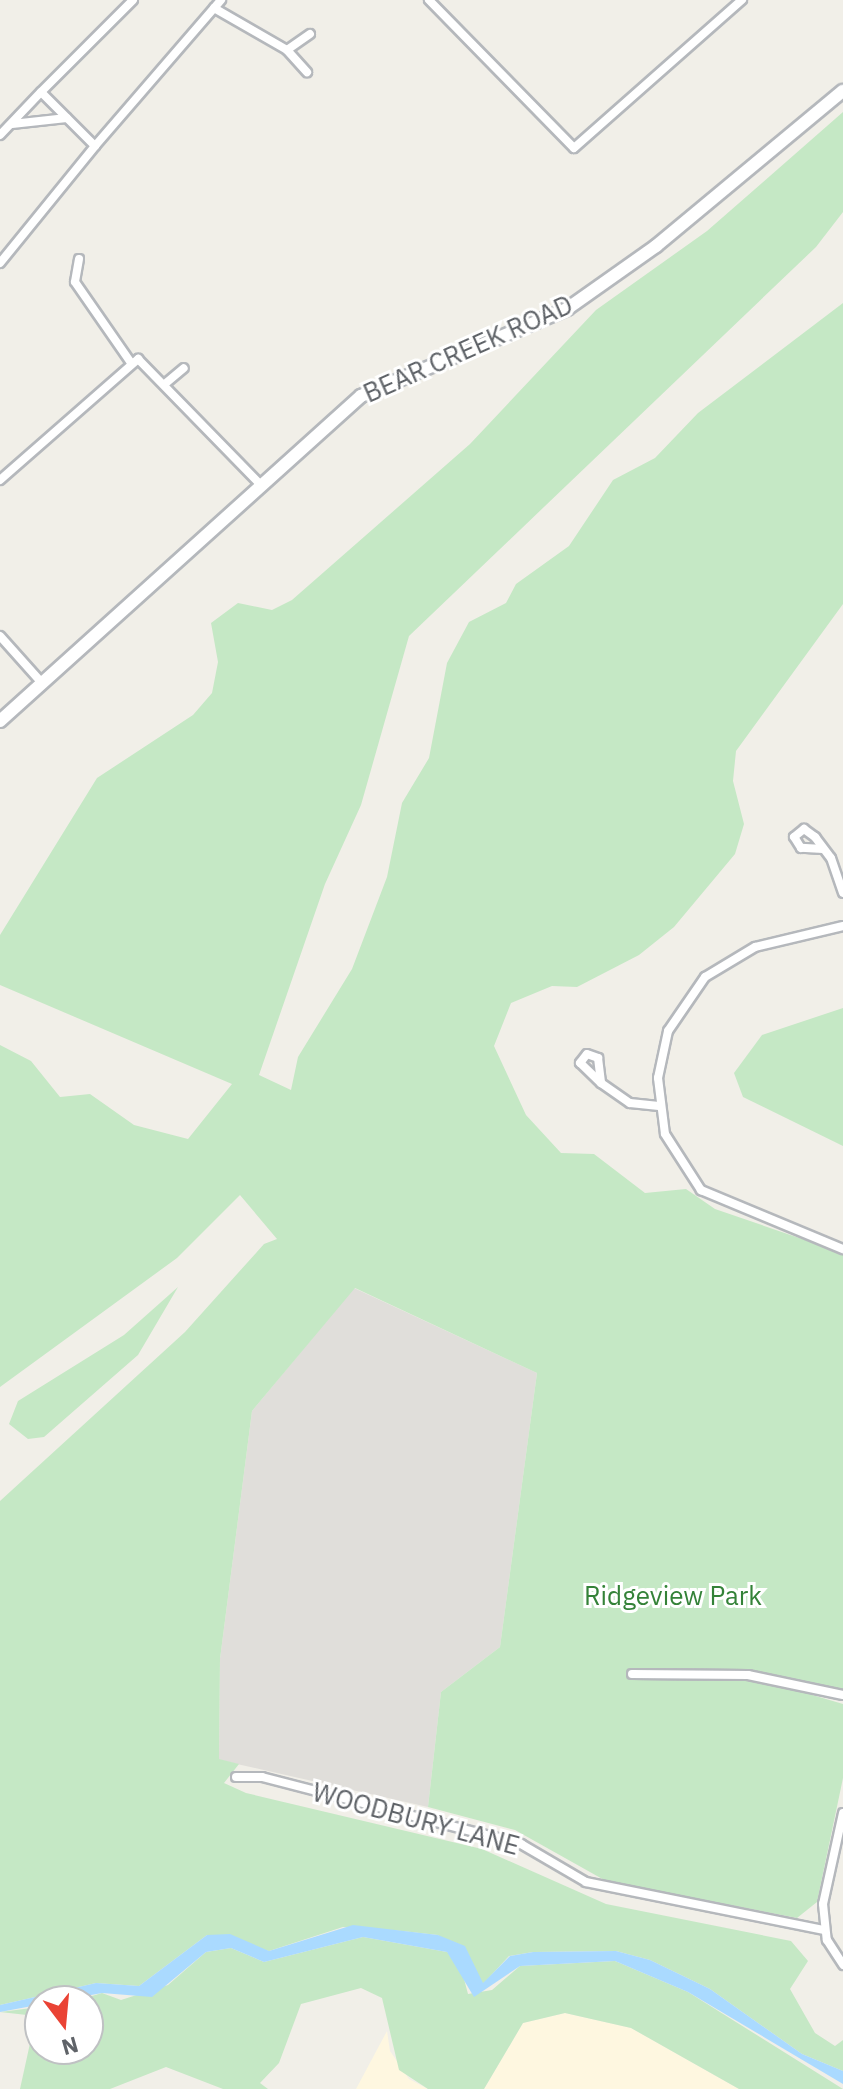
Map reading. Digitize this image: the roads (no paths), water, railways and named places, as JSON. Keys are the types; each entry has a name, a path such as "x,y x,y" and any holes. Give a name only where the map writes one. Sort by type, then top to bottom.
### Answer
{"street":[{"path":"0,135 133,0"},
{"path":"0,263 95,146 221,0"},
{"path":"429,0 574,148 742,0"},
{"path":"214,8 287,50 307,72"},
{"path":"287,50 310,34"},
{"name":"BEAR CREEK ROAD","path":"0,721 373,388 567,309 656,246 843,91"},
{"path":"41,92 95,146"},
{"path":"12,124 67,118"},
{"path":"79,259 75,282 131,363"},
{"path":"0,480 131,363 144,360 262,486"},
{"path":"166,383 184,368"},
{"path":"0,636 42,683"},
{"path":"823,849 843,893"},
{"path":"843,926 755,947 705,977 668,1031 659,1106 676,1159 701,1190 843,1249"},
{"path":"601,1083 630,1103 659,1106"},
{"path":"632,1674 748,1675 843,1695"},
{"name":"WOODBURY LANE","path":"236,1777 262,1777 521,1844 586,1882 824,1930"},
{"path":"843,1813 824,1930 843,1965"}],"water":[{"path":"353,1925 438,1935 465,1946 483,1983 510,1956 533,1952 616,1951 650,1960 710,1989 802,2054 843,2071 843,2084 688,1992 615,1961 520,1966 474,1997 447,1952 363,1937 264,1962 231,1948 206,1952 152,1997 104,1993 104,1985 87,1985 96,1983 139,1986 207,1935 230,1934 269,1951"},
{"path":"24,2000 24,2008 0,2012 0,2005"}],"park label":[{"name":"Ridgeview Park","path":"673,1596"}]}
